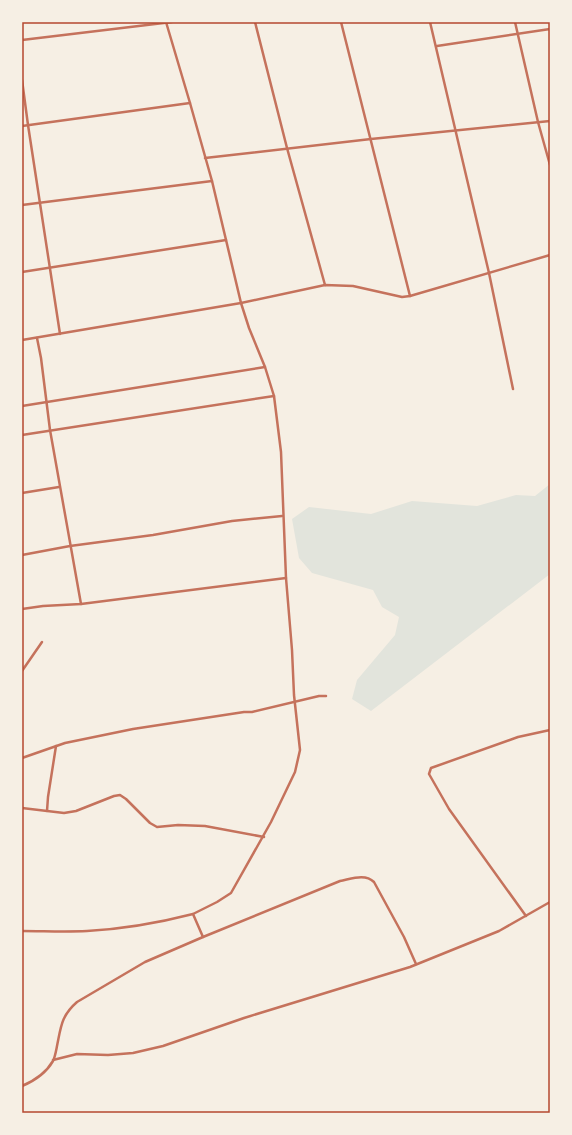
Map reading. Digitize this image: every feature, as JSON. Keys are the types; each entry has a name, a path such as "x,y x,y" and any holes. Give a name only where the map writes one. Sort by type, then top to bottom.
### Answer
{"street":[{"path":"22,931 86,931 129,927 167,921 193,914 231,893 264,836 296,772 300,750 294,702 292,650 282,516 281,452 274,396 265,367 249,328 241,303 212,181 166,22"},
{"path":"22,40 172,22"},
{"path":"255,22 287,148 325,285"},
{"path":"341,22 410,296"},
{"path":"430,22 437,46 454,131 489,273 513,389"},
{"path":"515,22 538,122 550,165"},
{"path":"437,46 550,29"},
{"path":"22,80 39,202 60,334"},
{"path":"22,126 190,103"},
{"path":"205,158 550,121"},
{"path":"22,205 212,181"},
{"path":"22,272 226,240"},
{"path":"22,340 241,303 325,285 353,286 402,297 410,296 550,254"},
{"path":"37,338 59,487 81,604"},
{"path":"22,406 265,367"},
{"path":"22,435 274,396"},
{"path":"22,493 59,487"},
{"path":"22,555 70,546 282,516"},
{"path":"22,609 43,606 81,604 286,578"},
{"path":"22,671 42,642"},
{"path":"22,758 65,743 133,729 252,712 320,696 326,696"},
{"path":"526,916 449,808 431,780 429,770 518,737 550,730"},
{"path":"47,811 56,746"},
{"path":"22,808 64,813 76,811 120,795 133,805 150,823 157,827 178,825 206,826 264,836"},
{"path":"22,1086 35,1080 43,1074 54,1060 63,1019 68,1010 77,1002 145,962 340,881 365,877 370,878 374,882 404,937 416,964"},
{"path":"54,1060 77,1054 108,1055 133,1053 163,1046 244,1018 410,967 499,930 550,902"},
{"path":"193,914 203,937"}],"shaded area":[{"path":"550,484 550,574 371,711 352,699 357,680 395,635 399,617 382,607 373,590 312,573 299,558 292,519 309,507 371,514 412,501 477,506 516,495 535,496"}]}
